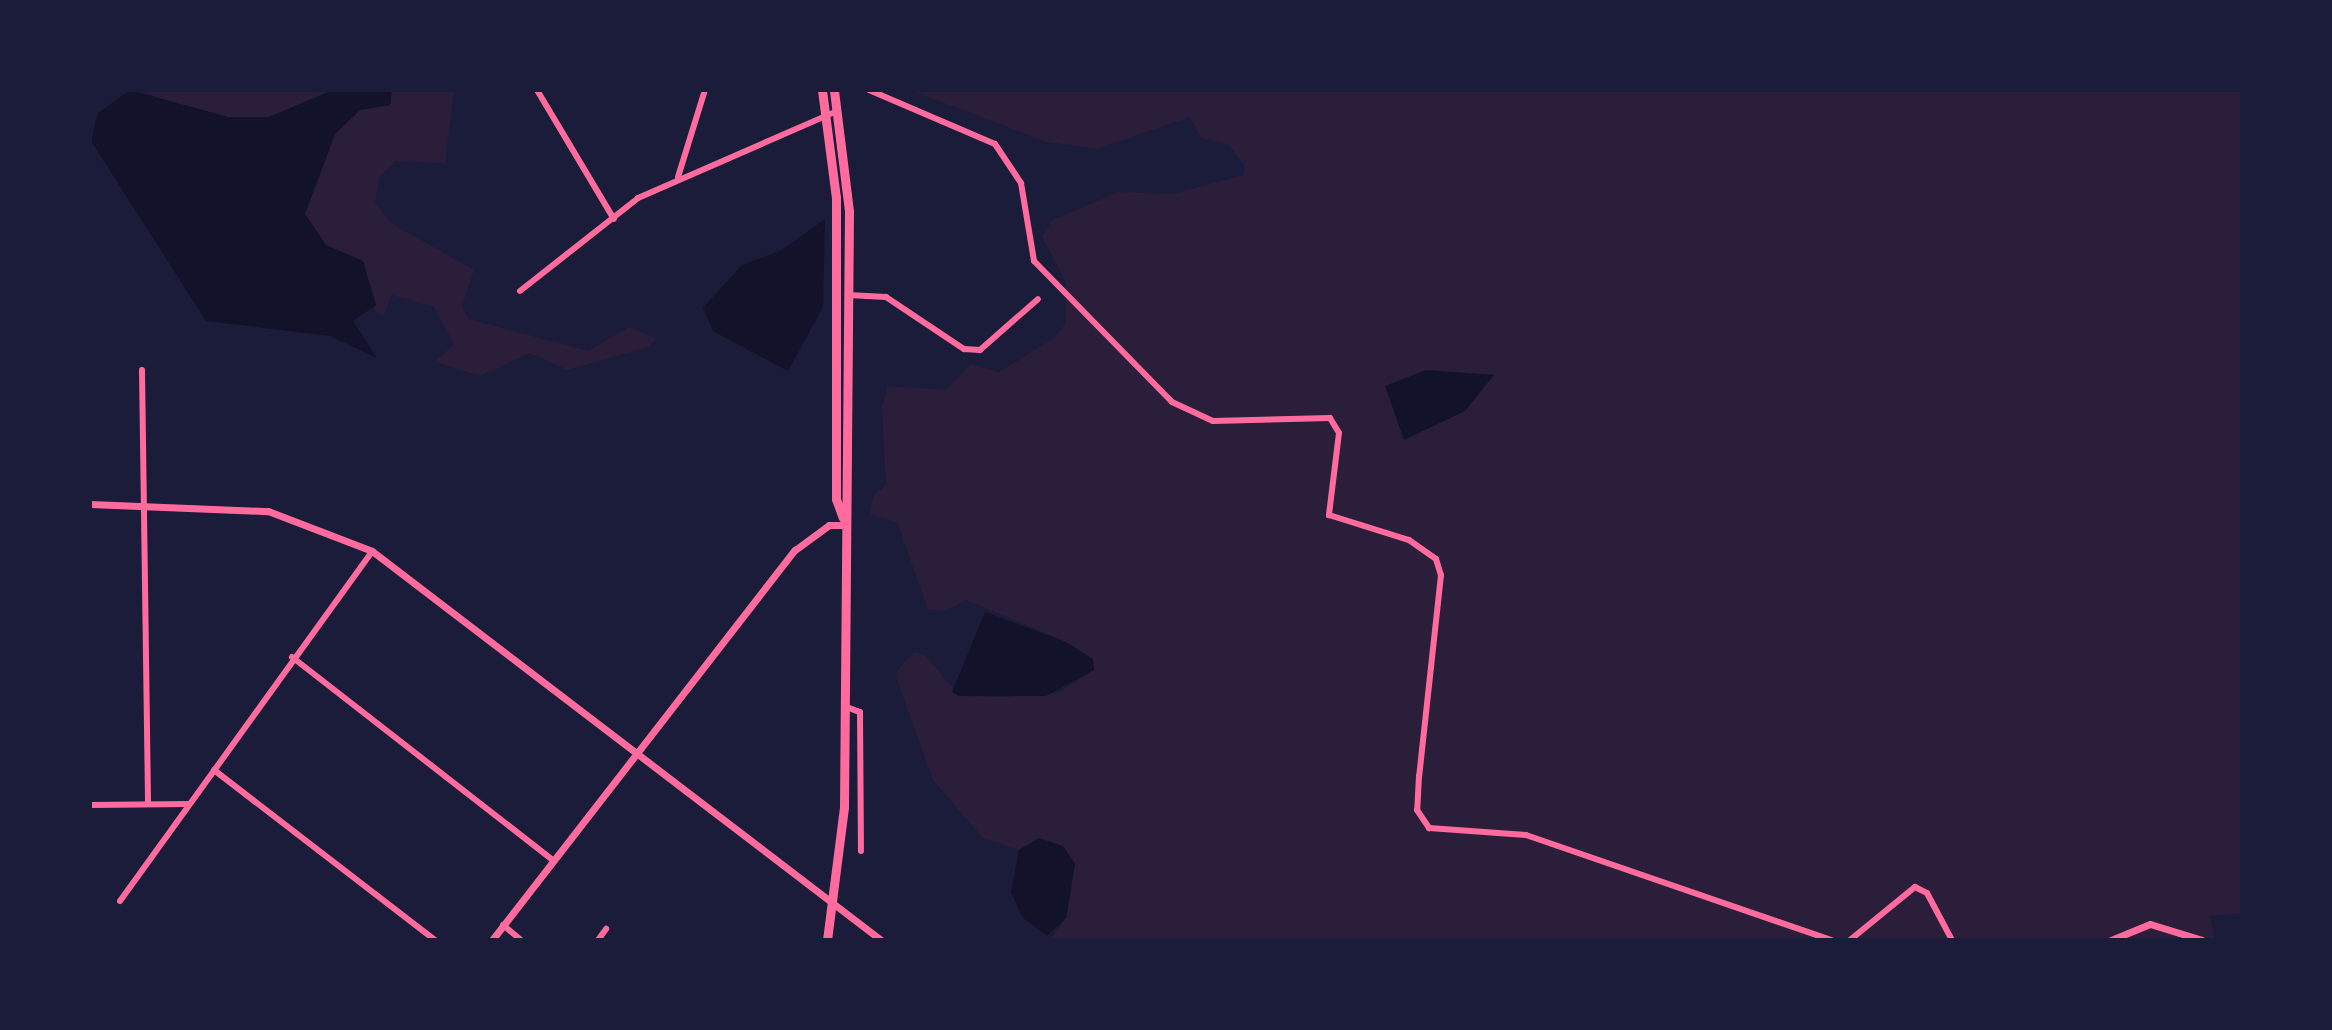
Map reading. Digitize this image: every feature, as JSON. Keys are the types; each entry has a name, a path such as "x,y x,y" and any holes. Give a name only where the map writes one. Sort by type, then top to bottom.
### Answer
{"main road":[{"path":"822,90 828,115 836,198 836,499 846,525"},
{"path":"827,940 835,905 844,706 848,295 840,110 834,90"}],"street":[{"path":"537,90 614,219"},
{"path":"678,177 705,90"},
{"path":"869,90 995,144 1021,183 1034,261 1172,402 1213,421 1330,418 1339,433 1329,515 1409,540 1436,559 1441,575 1417,810 1429,828 1526,835 1831,940"},
{"path":"520,291 614,219 678,177 840,110"},
{"path":"848,295 886,297 964,349 980,350 1038,299"},
{"path":"142,370 148,804"},
{"path":"90,504 268,511 372,551 881,940"},
{"path":"492,940 795,550 829,525 846,525"},
{"path":"120,901 292,657 372,551"},
{"path":"292,657 553,860"},
{"path":"844,706 860,712 861,851"},
{"path":"214,770 435,940"},
{"path":"90,805 189,804"},
{"path":"1850,940 1915,887 1927,893 1952,940"},
{"path":"2111,940 2150,924 2202,940"},
{"path":"503,925 521,940"},
{"path":"598,940 606,929"}],"shaded area":[{"path":"130,90 228,117 269,117 333,90 392,90 390,105 360,110 335,134 305,214 326,245 363,261 376,305 353,321 377,358 330,336 206,321 91,141 98,113"},
{"path":"142,90 333,90 269,117 228,117 176,108"},
{"path":"392,90 454,90 445,163 395,161 380,176 375,202 391,223 474,270 462,306 469,319 588,351 629,327 656,338 649,347 567,370 530,353 480,376 435,362 454,344 434,307 392,295 383,316 374,310 363,261 326,245 305,214 335,134 360,110 390,105"},
{"path":"910,90 2242,90 2242,913 2210,916 2215,940 1050,940 1066,918 1075,864 1063,846 1039,838 1019,850 983,838 933,780 895,674 914,652 925,655 959,696 1005,697 1059,692 1094,670 1066,642 967,600 946,611 928,609 897,522 870,515 873,496 886,485 882,406 888,386 946,390 971,364 999,372 1054,338 1066,323 1065,280 1042,237 1051,221 1118,192 1173,194 1243,175 1245,166 1229,145 1201,138 1190,117 1098,149 1047,142"},
{"path":"825,219 823,307 788,371 713,331 703,308 742,265 782,250"},
{"path":"1426,370 1494,375 1465,411 1404,440 1385,386"},
{"path":"985,612 1066,642 1093,659 1094,670 1046,696 959,696 952,692"},
{"path":"1039,838 1063,846 1075,864 1066,918 1047,936 1022,917 1011,892 1019,850"}]}
